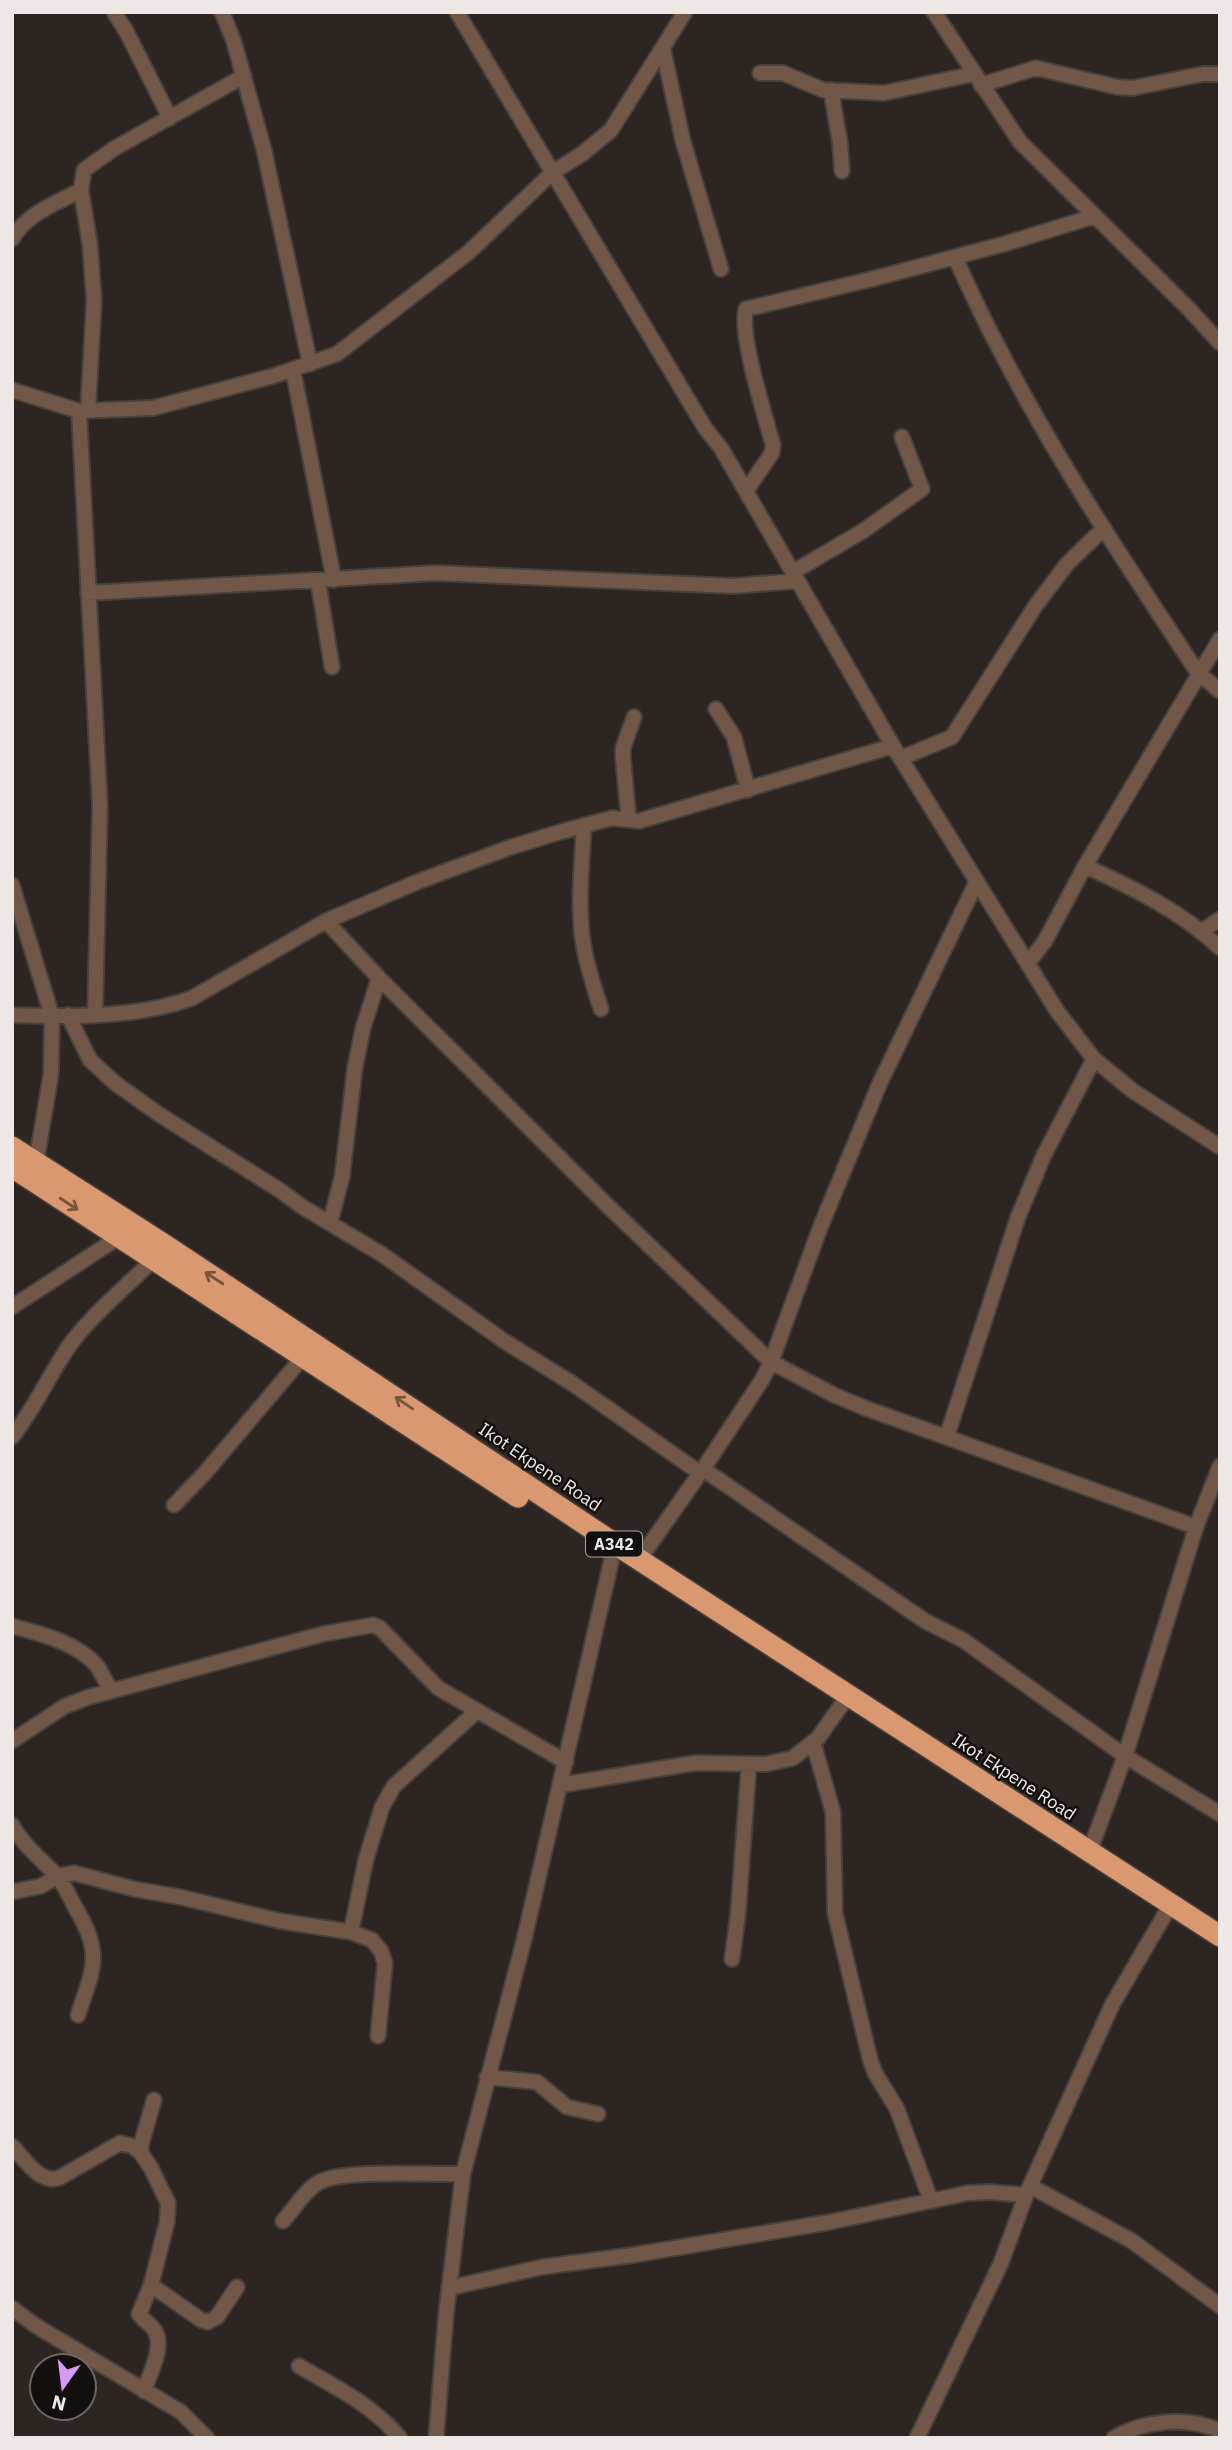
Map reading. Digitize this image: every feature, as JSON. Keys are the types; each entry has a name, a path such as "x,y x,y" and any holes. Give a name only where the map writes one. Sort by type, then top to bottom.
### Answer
{"highway":[{"name":"Ikot Ekpene Road","path":"12,1147 639,1560 844,1700 1167,1909 1220,1936"},
{"name":"Ikot Ekpene Road","path":"12,1167 612,1558 1089,1853 1167,1909 1220,1952"}],"street":[{"path":"114,12 170,118"},
{"path":"222,12 244,76 264,150 310,364"},
{"path":"457,12 705,428 722,448 897,752 1056,1011 1094,1059 1133,1091 1220,1147"},
{"path":"12,390 84,410 153,408 293,370 337,354 469,252 553,172 582,154 611,130 685,12"},
{"path":"934,12 1020,142 1189,309 1220,344"},
{"path":"663,49 683,141 720,269"},
{"path":"761,73 782,73 810,85 831,90 884,93 977,80 1036,68 1132,88 1203,74 1220,74"},
{"path":"95,1014 100,806 88,593 84,410 94,301 90,245 80,190 86,167 244,76"},
{"path":"831,90 842,171"},
{"path":"12,239 24,222 33,215 80,190"},
{"path":"746,491 772,453 747,341 744,316 746,309 955,257 1095,216"},
{"path":"955,257 995,343 1102,529 1198,673 1220,691"},
{"path":"293,370 334,580"},
{"path":"88,593 436,573 733,586 795,576 922,489 902,438"},
{"path":"12,1015 68,1016 146,1010 192,998 326,921 456,866 511,846 612,818 639,821 952,737 1036,605 1067,564 1102,529"},
{"path":"318,581 332,667"},
{"path":"1028,963 1045,941 1085,866 1220,639"},
{"path":"716,709 734,737 748,790"},
{"path":"629,820 623,748 634,717"},
{"path":"584,825 580,914 582,937 601,1009"},
{"path":"1085,866 1141,892 1202,931 1220,948"},
{"path":"639,1560 702,1471 771,1363 820,1228 878,1085 977,881"},
{"path":"12,886 52,1016 51,1074 36,1163"},
{"path":"1202,931 1220,919"},
{"path":"326,921 379,978 609,1207 771,1363 844,1399 1196,1527"},
{"path":"330,1223 342,1177 355,1067 363,1028 379,978"},
{"path":"68,1016 90,1060 115,1083 160,1115 383,1255 505,1341 925,1621 964,1640 1125,1756 1220,1814"},
{"path":"947,1436 1018,1217 1044,1155 1094,1059"},
{"path":"12,1307 119,1237"},
{"path":"12,1437 27,1418 67,1349 83,1329 154,1259"},
{"path":"174,1505 204,1475 303,1357"},
{"path":"1089,1853 1125,1756 1196,1527 1217,1483 1220,1466"},
{"path":"436,2438 449,2288 463,2174 524,1940 612,1558"},
{"path":"12,1741 65,1706 111,1690 323,1634 373,1625 380,1628 439,1688 566,1762"},
{"path":"12,1626 59,1640 73,1648 97,1666 111,1690"},
{"path":"561,1785 695,1763 766,1765 793,1758 813,1742 844,1700"},
{"path":"351,1932 366,1859 382,1807 394,1786 477,1711"},
{"path":"813,1742 833,1812 835,1913 870,2059 875,2073 897,2109 931,2202"},
{"path":"732,1959 749,1764"},
{"path":"12,1825 25,1844 58,1877 88,1928 94,1948 94,1967 78,2015"},
{"path":"12,1892 41,1886 58,1877 74,1873 280,1921 351,1932 372,1940 381,1951 385,1963 378,2036"},
{"path":"917,2438 1001,2263 1028,2190 1112,2005 1167,1909"},
{"path":"487,2077 537,2082 567,2107 598,2114"},
{"path":"141,2153 154,2101"},
{"path":"12,2146 40,2176 51,2181 120,2143 132,2146 141,2153 151,2168 168,2203 167,2222 151,2285 139,2314 158,2337 158,2347 144,2391"},
{"path":"283,2221 315,2185 330,2178 463,2174"},
{"path":"449,2288 542,2267 676,2248 842,2219 968,2193 1028,2190 1132,2241 1220,2306"},
{"path":"151,2285 201,2320 208,2322 218,2317 237,2287"},
{"path":"12,2308 36,2326 181,2412 207,2438"},
{"path":"299,2365 351,2395 385,2419 400,2438"},
{"path":"1114,2438 1132,2427 1143,2425 1197,2423 1220,2431"}]}
